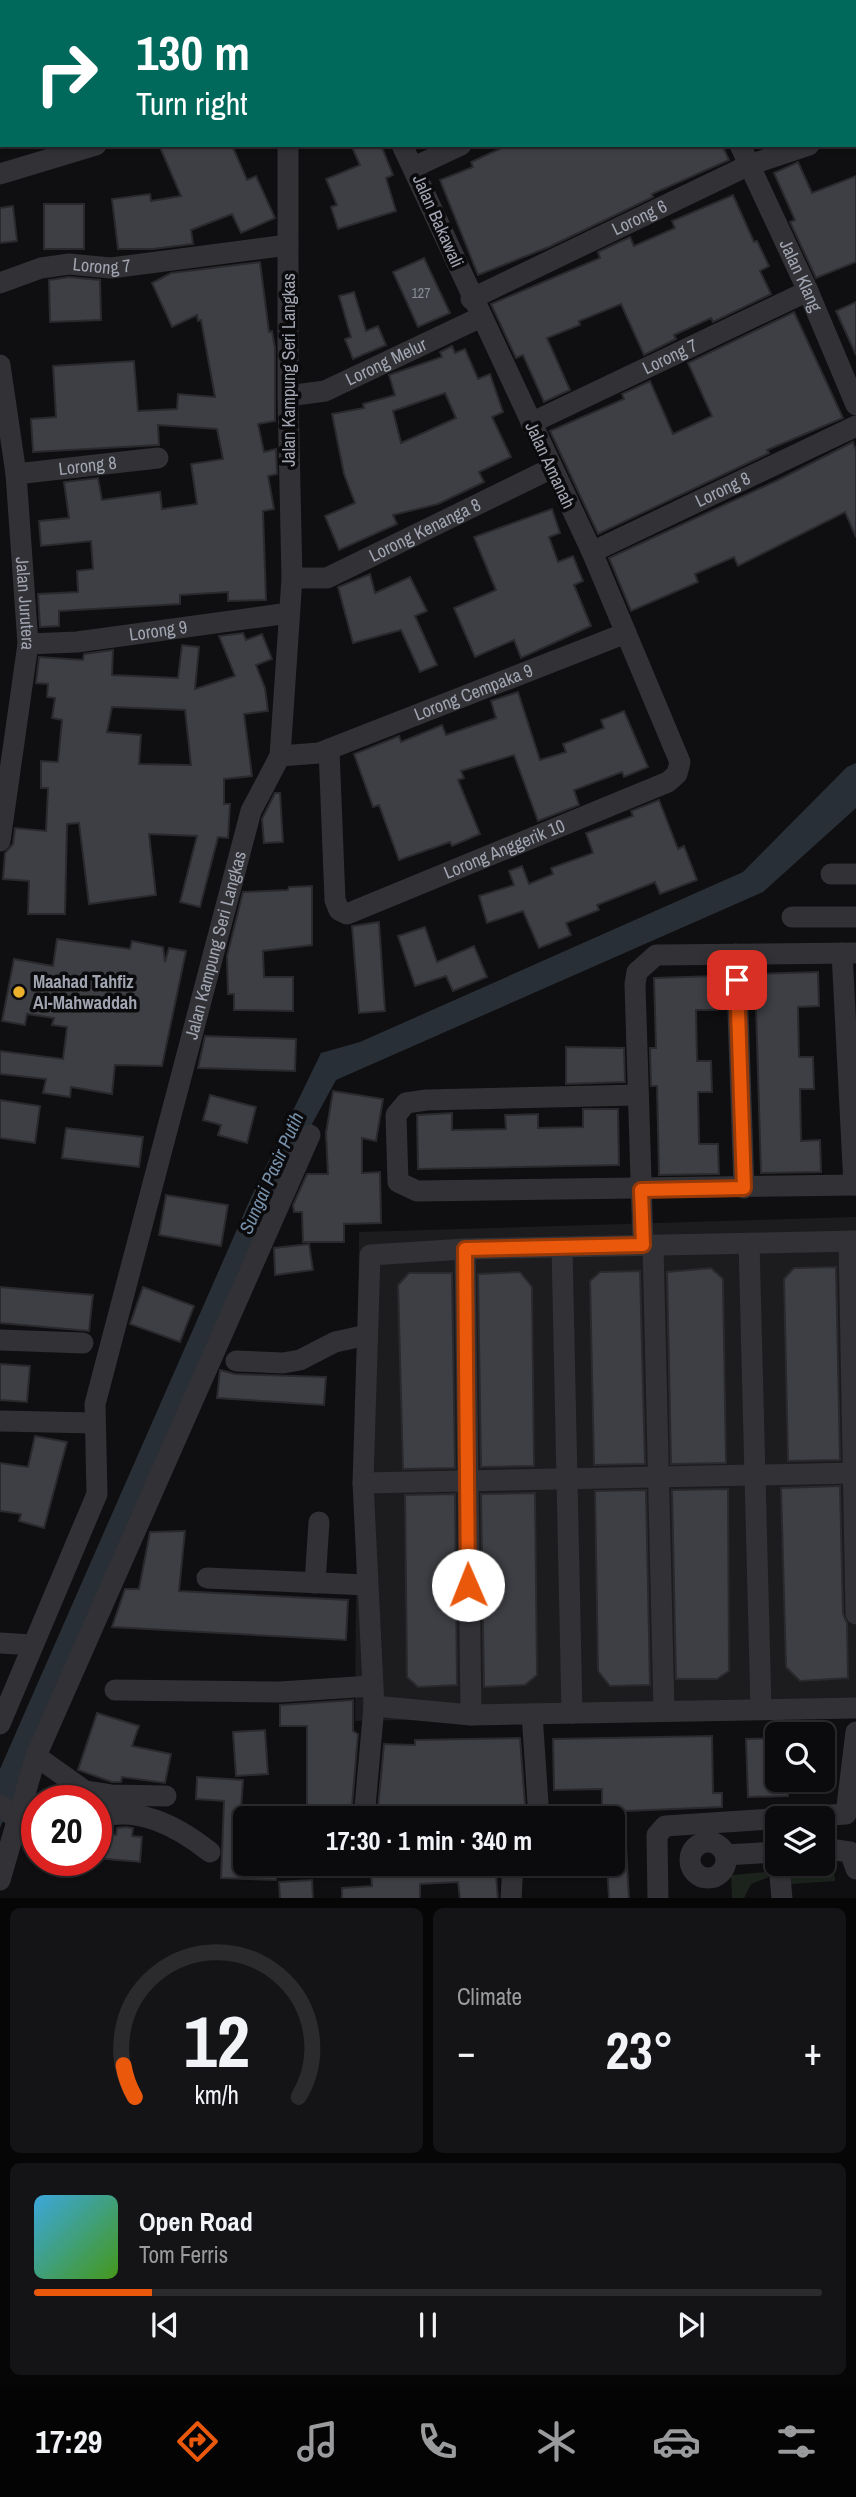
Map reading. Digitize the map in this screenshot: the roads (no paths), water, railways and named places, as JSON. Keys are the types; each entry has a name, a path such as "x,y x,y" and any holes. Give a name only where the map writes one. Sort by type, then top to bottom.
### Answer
{"street":[{"path":"0,174 89,147"},
{"name":"Jalan Kampung Seri Langkas","path":"0,1724 97,1494 95,1404 251,811 306,753 289,613 297,578 288,147"},
{"name":"Jalan Bakawali","path":"403,147 476,308"},
{"path":"414,167 457,147"},
{"name":"Jalan Klang","path":"741,147 808,291 856,405"},
{"name":"Lorong 6","path":"476,308 749,165 804,147"},
{"name":"Lorong 7","path":"0,283 41,268 69,264 111,268 288,245"},
{"name":"Lorong 7","path":"531,423 808,291"},
{"name":"Lorong Melur","path":"295,395 325,391 476,308"},
{"name":"Jalan Amanah","path":"476,308 592,552 626,632"},
{"name":"Jalan Jurutera","path":"0,365 16,474 28,644 0,841"},
{"name":"Lorong 8","path":"592,552 856,426"},
{"name":"Lorong 8","path":"16,474 159,458"},
{"name":"Lorong Kenanga 8","path":"297,578 327,578 552,468"},
{"name":"Lorong 9","path":"28,644 76,642 289,613"},
{"name":"Lorong Cempaka 9","path":"306,753 626,632"},
{"name":"Lorong Anggerik 10","path":"306,753 335,900 339,910 355,913 668,782 677,774 680,762 626,632"},
{"path":"831,874 856,874"},
{"path":"792,917 856,916"},
{"path":"638,1095 426,1100 406,1103 396,1115 398,1182 417,1191 641,1190 855,1185 849,953 656,955 637,972 641,1190 648,1245 661,1478 664,1711"},
{"path":"736,954 744,1188"},
{"path":"0,1881 10,1813 310,1135"},
{"path":"365,1806 373,1696 363,1483 370,1255 465,1249 853,1241 856,1614"},
{"path":"749,1243 761,1709"},
{"path":"562,1247 572,1713"},
{"path":"465,1249 471,1715"},
{"path":"236,1361 283,1363 300,1360 335,1342 367,1335"},
{"path":"0,1340 83,1343"},
{"path":"0,1420 94,1423"},
{"path":"363,1483 854,1473"},
{"path":"315,1583 319,1522"},
{"path":"207,1578 367,1585"},
{"path":"0,1643 33,1645"},
{"path":"115,1690 373,1696 471,1715 856,1708"},
{"path":"532,1714 538,1806"},
{"path":"658,1898 655,1859 657,1835 671,1824 846,1814 856,1732"},
{"path":"36,1756 85,1791 111,1795 166,1796"},
{"path":"112,1813 151,1817 184,1832 210,1852"},
{"path":"710,1842 721,1847 726,1855 724,1869 712,1888 691,1866 690,1857 698,1845 710,1842"},
{"path":"835,1850 850,1852 856,1869"},
{"path":"726,1855 765,1853"},
{"path":"655,1859 690,1857"},
{"path":"511,1898 512,1876"},
{"path":"780,1876 782,1898"}],"water":[{"name":"Sungai Pasir Putih","path":"856,763 856,808 763,892 336,1080 312,1124 0,1828 0,1769 252,1195 321,1053 360,1042 743,872 847,767"}],"place":[{"name":"Maahad Tahfiz Al-Mahwaddah","path":"19,992"}]}
